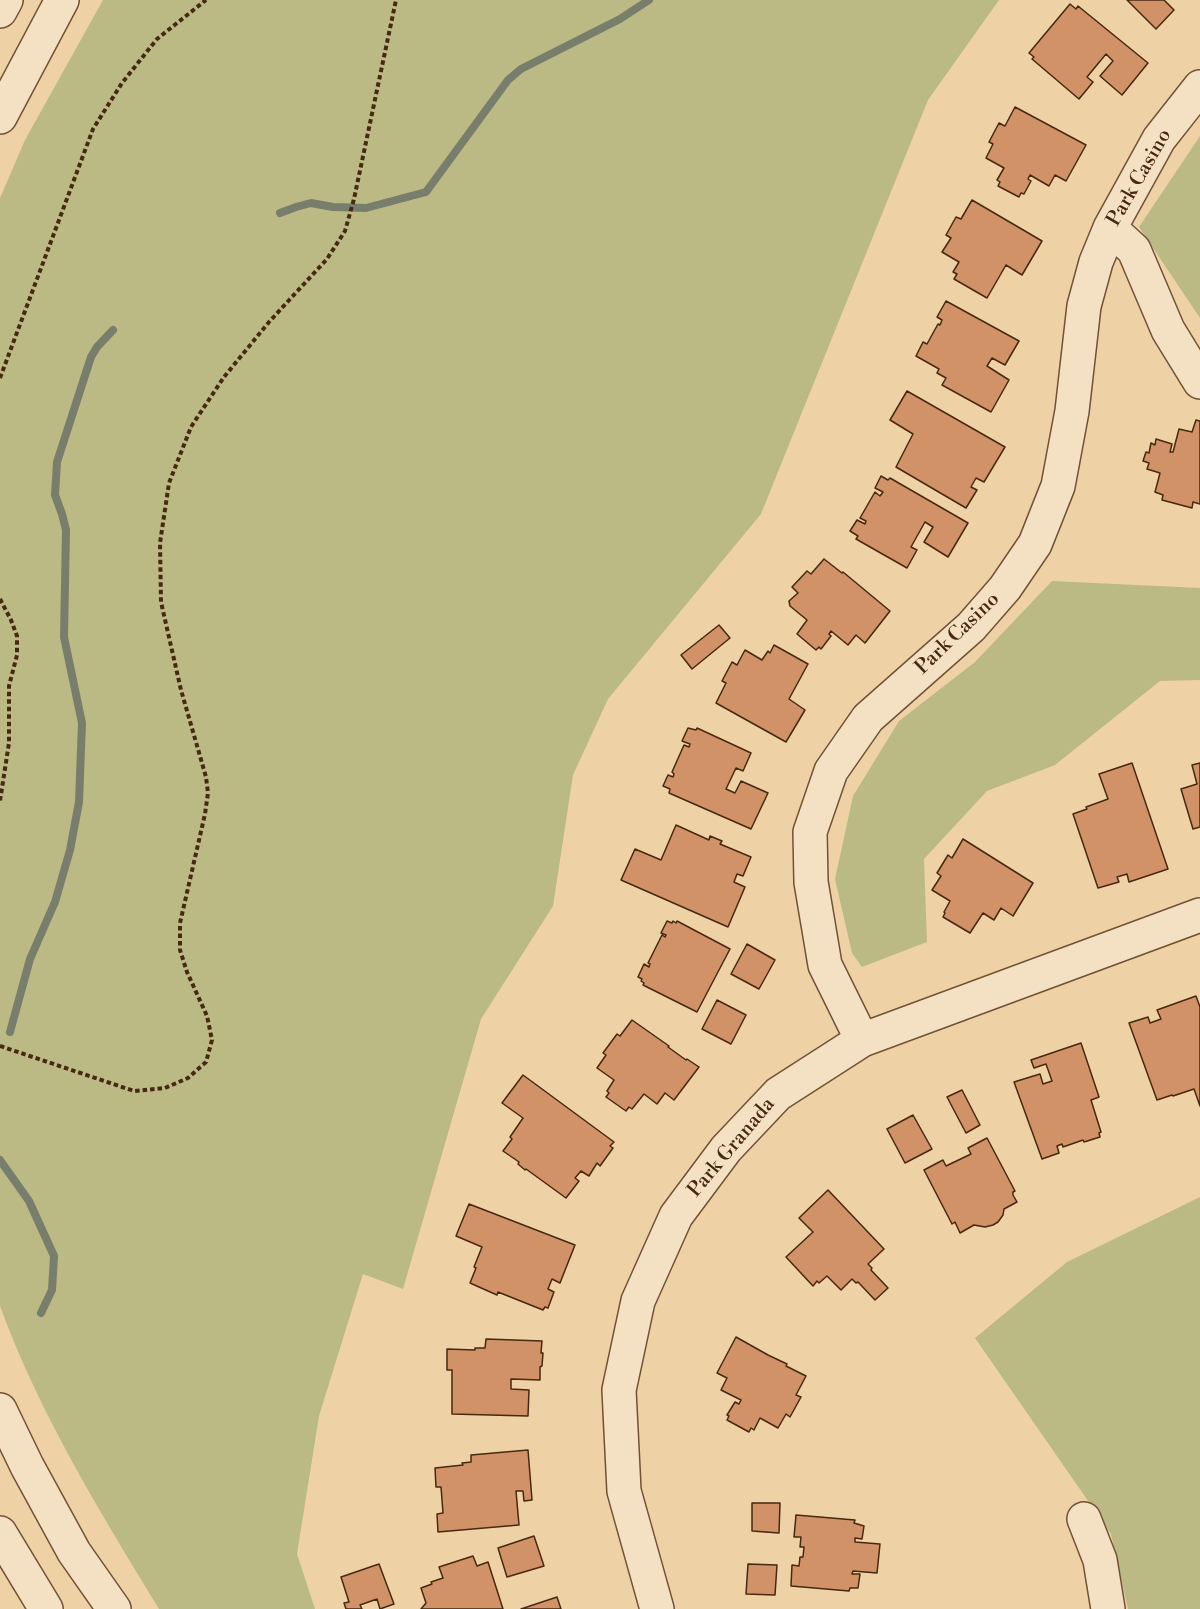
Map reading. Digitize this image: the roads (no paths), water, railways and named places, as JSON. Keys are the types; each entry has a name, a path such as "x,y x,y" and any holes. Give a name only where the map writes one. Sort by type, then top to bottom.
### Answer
{"street":[{"path":"0,11 6,0"},
{"path":"0,117 62,0"},
{"name":"Park Casino","path":"862,1040 825,965 811,882 810,832 831,771 868,718 971,627 1005,588 1035,544 1058,486 1072,411 1084,306 1096,262 1110,228 1159,139 1200,87"},
{"path":"1110,228 1134,250 1168,330 1200,382"},
{"name":"Park Granada","path":"657,1609 624,1491 619,1390 638,1300 676,1216 726,1149 778,1094 862,1040 1200,915"},
{"path":"0,1410 27,1466 74,1552 114,1609"},
{"path":"1084,1519 1100,1560 1108,1609"},
{"path":"0,1533 46,1609"}],"waterway":[{"path":"280,213 311,203 333,207 366,208 426,192 508,80 521,69 620,19 649,0"},
{"path":"10,1032 30,959 55,902 70,850 79,802 82,723 64,637 66,530 55,495 57,462 91,357 113,330"},
{"path":"0,1160 29,1201 54,1256 52,1290 41,1313"}]}
